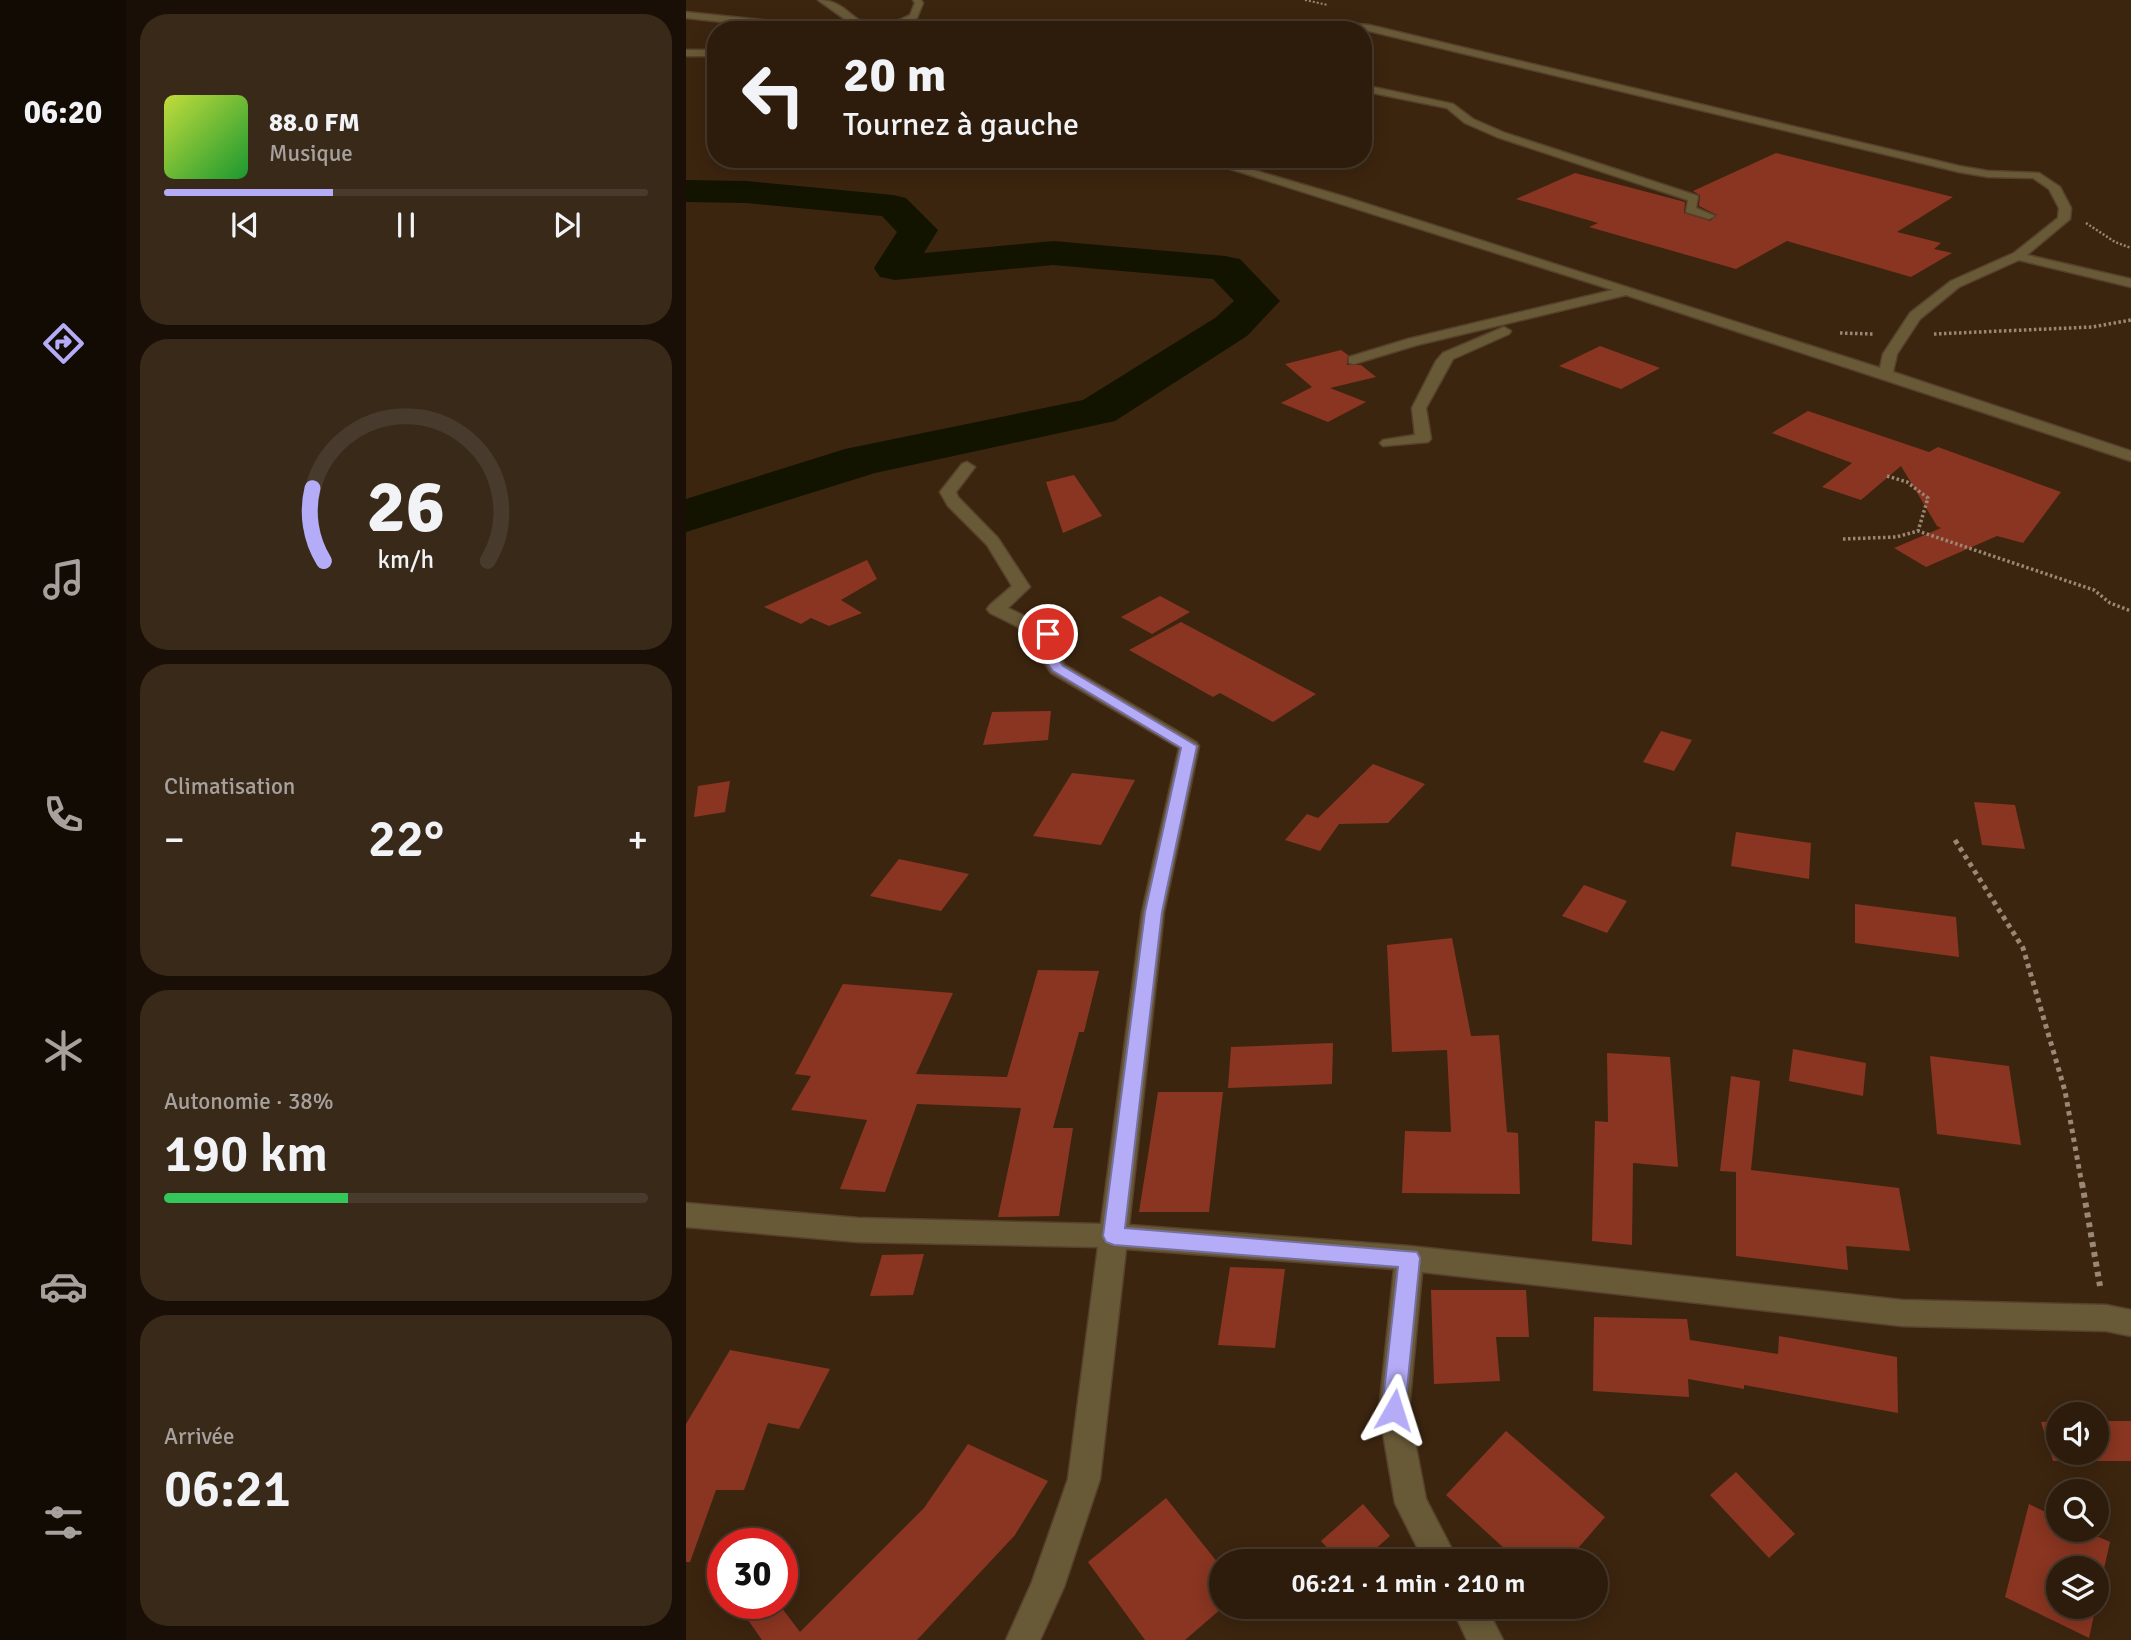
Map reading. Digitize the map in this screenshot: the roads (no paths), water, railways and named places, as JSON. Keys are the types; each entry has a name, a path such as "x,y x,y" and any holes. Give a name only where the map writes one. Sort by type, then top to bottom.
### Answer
{"street":[{"path":"822,0 854,21"},
{"path":"906,21 917,12 917,0"},
{"path":"686,15 749,21"},
{"path":"1372,29 1959,169 1988,174 2035,175 2054,187 2065,208 2064,219 2018,256 1955,284 1915,316 1890,354 1886,374"},
{"path":"686,53 707,53"},
{"path":"1372,90 1450,106 1469,121 1501,135 1571,156 1637,182 1694,198 1690,210 1709,216"},
{"path":"1235,168 1341,199 1886,374 2131,456"},
{"path":"2018,256 2131,283"},
{"path":"1354,360 1413,342 1626,291"},
{"path":"1388,443 1423,439 1419,408 1441,364 1448,356 1550,310"},
{"path":"1413,342 1448,356"},
{"path":"967,467 948,492 950,500 981,528 1011,567 1021,587 996,609 1048,634 1048,655 1058,668 1189,746 1153,912 1084,1479 1047,1587 1023,1640"},
{"path":"686,1215 858,1230 1114,1236 1409,1258 1902,1313 2118,1321"},
{"path":"1409,1258 1394,1410 1412,1503 1436,1549"},
{"path":"1474,1619 1486,1640"}],"waterway":[{"path":"686,191 747,192 893,206 918,230 895,268 1053,253 1225,268 1259,301 1231,327 1098,411 863,460 686,516"}]}
